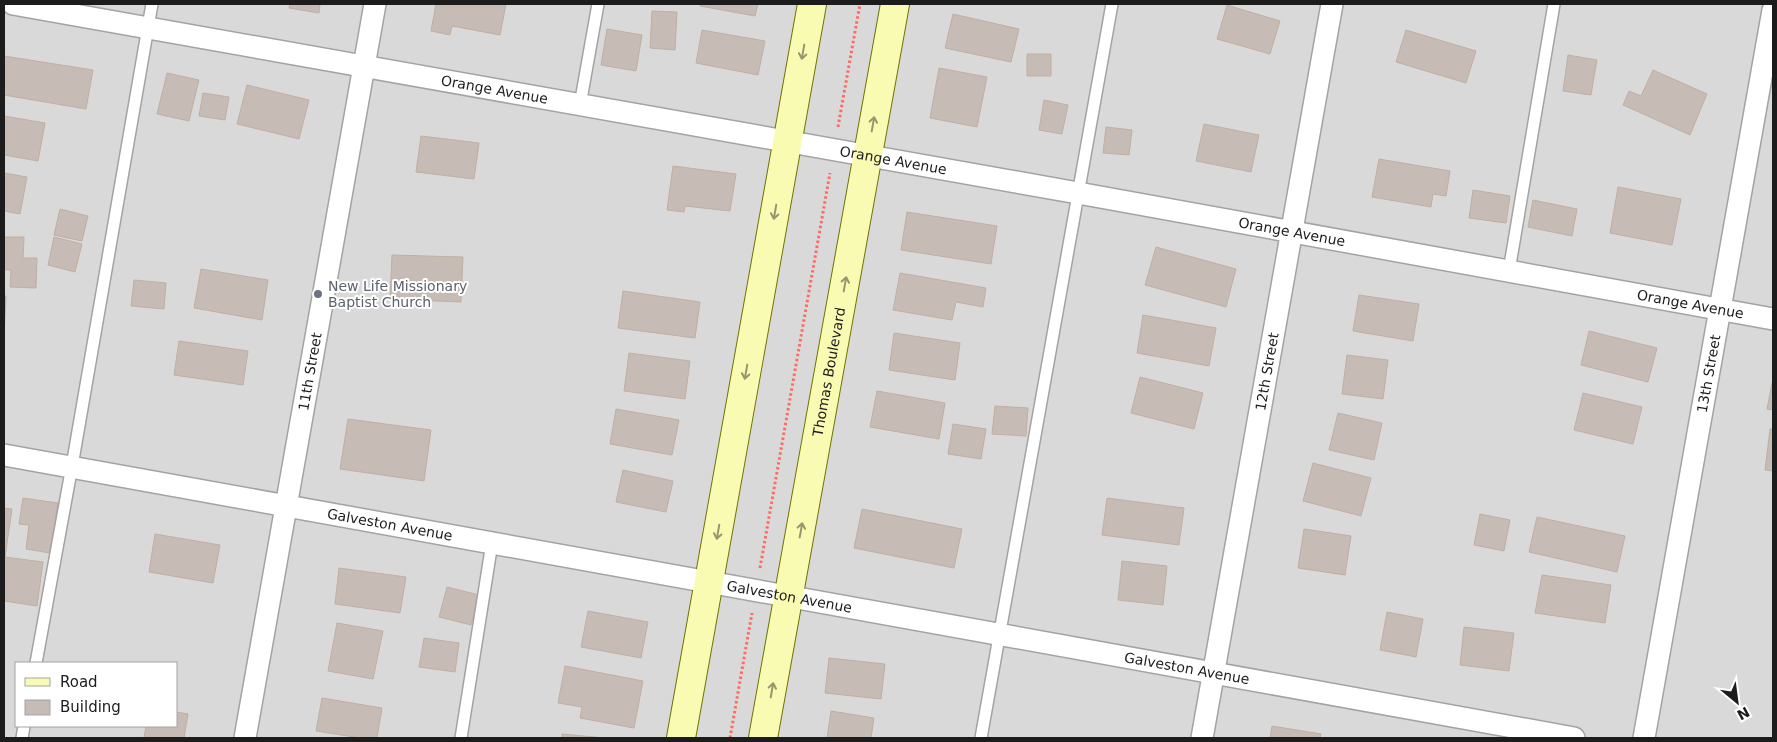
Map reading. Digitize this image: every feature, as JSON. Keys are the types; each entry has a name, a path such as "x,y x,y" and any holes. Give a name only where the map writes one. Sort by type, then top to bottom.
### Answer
{"main road":[{"path":"681,738 812,4"},
{"name":"Thomas Boulevard","path":"764,738 895,4"}],"street":[{"name":"Orange Avenue","path":"12,4 364,65 1773,319"},
{"name":"11th Street","path":"245,738 375,4"},
{"name":"12th Street","path":"1202,738 1332,4"},
{"name":"13th Street","path":"1644,738 1773,10"},
{"name":"Galveston Avenue","path":"4,455 1574,738"}],"lane":[{"path":"36,662 152,4"},
{"path":"580,105 598,4"},
{"path":"981,738 1112,4"},
{"path":"1509,271 1554,4"},
{"path":"461,738 492,543"}],"path":[{"path":"730,738 860,4"}],"shaded area":[{"path":"4,4 1773,4 1773,738 4,738"}],"building":[{"path":"290,4 320,4 319,13 289,8"},
{"path":"436,4 506,4 500,35 452,26 450,35 431,31"},
{"path":"700,4 758,4 755,16 700,6"},
{"path":"1227,5 1280,21 1270,54 1217,39"},
{"path":"652,11 677,12 675,50 650,48"},
{"path":"953,14 1019,29 1011,62 945,48"},
{"path":"607,29 642,35 636,71 601,65"},
{"path":"702,30 765,41 758,75 696,63"},
{"path":"1406,30 1476,51 1466,83 1396,62"},
{"path":"1027,54 1051,54 1051,76 1027,76"},
{"path":"1568,55 1597,60 1591,95 1563,91"},
{"path":"4,56 93,70 86,109 4,95"},
{"path":"939,68 987,77 977,127 930,118"},
{"path":"1653,70 1707,94 1690,135 1623,105 1629,91 1641,96"},
{"path":"167,73 199,80 189,121 157,114"},
{"path":"247,85 309,100 299,139 237,124"},
{"path":"203,93 229,97 225,120 199,116"},
{"path":"1044,100 1068,105 1062,134 1039,130"},
{"path":"4,116 45,123 38,161 4,155"},
{"path":"1204,124 1259,135 1251,172 1196,161"},
{"path":"1106,127 1132,130 1129,155 1103,153"},
{"path":"421,136 479,143 474,179 416,172"},
{"path":"1379,159 1450,171 1446,196 1433,194 1431,207 1372,197"},
{"path":"673,166 736,174 730,211 685,206 684,212 667,210"},
{"path":"4,173 27,177 20,214 4,211"},
{"path":"1618,187 1681,199 1672,245 1610,233"},
{"path":"1473,190 1510,196 1506,223 1469,218"},
{"path":"1533,200 1577,209 1572,236 1528,227"},
{"path":"60,209 88,216 82,241 54,235"},
{"path":"907,212 997,226 991,264 901,250"},
{"path":"4,237 24,237 23,258 37,258 36,288 10,287 11,270 4,270"},
{"path":"54,237 82,244 75,272 48,265"},
{"path":"1156,247 1236,269 1226,307 1145,285"},
{"path":"392,255 463,257 461,302 390,299"},
{"path":"201,269 268,280 262,320 194,308"},
{"path":"900,273 986,288 983,307 956,302 952,320 893,310"},
{"path":"134,280 166,283 164,309 131,306"},
{"path":"623,291 700,302 695,338 618,328"},
{"path":"1359,295 1419,304 1413,341 1353,331"},
{"path":"4,296 6,296 4,335"},
{"path":"1143,315 1216,328 1209,366 1137,353"},
{"path":"1589,331 1657,348 1648,382 1581,365"},
{"path":"894,333 960,343 955,380 889,370"},
{"path":"179,341 248,351 243,385 174,375"},
{"path":"629,353 690,361 685,399 624,391"},
{"path":"1347,355 1388,360 1383,399 1342,394"},
{"path":"1140,377 1203,393 1194,429 1131,413"},
{"path":"1773,378 1773,410 1767,409"},
{"path":"877,391 945,403 939,439 870,427"},
{"path":"1583,393 1642,407 1633,444 1574,430"},
{"path":"995,406 1028,408 1026,436 992,434"},
{"path":"616,409 679,420 672,455 610,444"},
{"path":"1338,413 1382,423 1374,460 1329,450"},
{"path":"348,419 431,430 424,481 340,469"},
{"path":"953,424 986,429 981,459 948,454"},
{"path":"1770,429 1773,429 1773,471 1765,470"},
{"path":"1313,463 1371,478 1361,516 1303,501"},
{"path":"623,470 673,481 666,512 616,502"},
{"path":"23,498 58,503 50,553 26,549 29,525 19,524"},
{"path":"1107,498 1184,508 1179,545 1102,535"},
{"path":"4,508 12,509 5,557 43,562 37,606 4,601"},
{"path":"862,509 962,529 954,568 854,548"},
{"path":"1480,514 1510,520 1504,551 1474,545"},
{"path":"1537,517 1625,536 1617,572 1529,552"},
{"path":"1304,529 1351,536 1345,575 1298,568"},
{"path":"155,534 220,545 213,583 149,572"},
{"path":"1122,561 1167,566 1163,605 1118,600"},
{"path":"339,568 406,577 400,613 335,604"},
{"path":"1542,575 1611,585 1605,623 1535,613"},
{"path":"447,587 479,595 471,625 439,617"},
{"path":"588,611 648,622 641,658 581,647"},
{"path":"1387,612 1423,619 1416,657 1380,650"},
{"path":"337,623 383,631 373,679 328,671"},
{"path":"1464,627 1514,633 1509,671 1460,665"},
{"path":"424,638 459,643 455,672 419,667"},
{"path":"829,658 885,664 881,699 825,693"},
{"path":"565,666 643,681 634,728 580,718 582,707 558,703"},
{"path":"322,698 382,708 377,738 360,738 316,731"},
{"path":"831,711 874,718 871,738 827,738"},
{"path":"178,712 188,714 184,738 144,738 146,727 178,727"},
{"path":"1272,726 1321,734 1320,738 1270,738"},
{"path":"562,734 605,738 562,738"}],"place":[{"name":"New Life Missionary Baptist Church","path":"318,294"}]}
